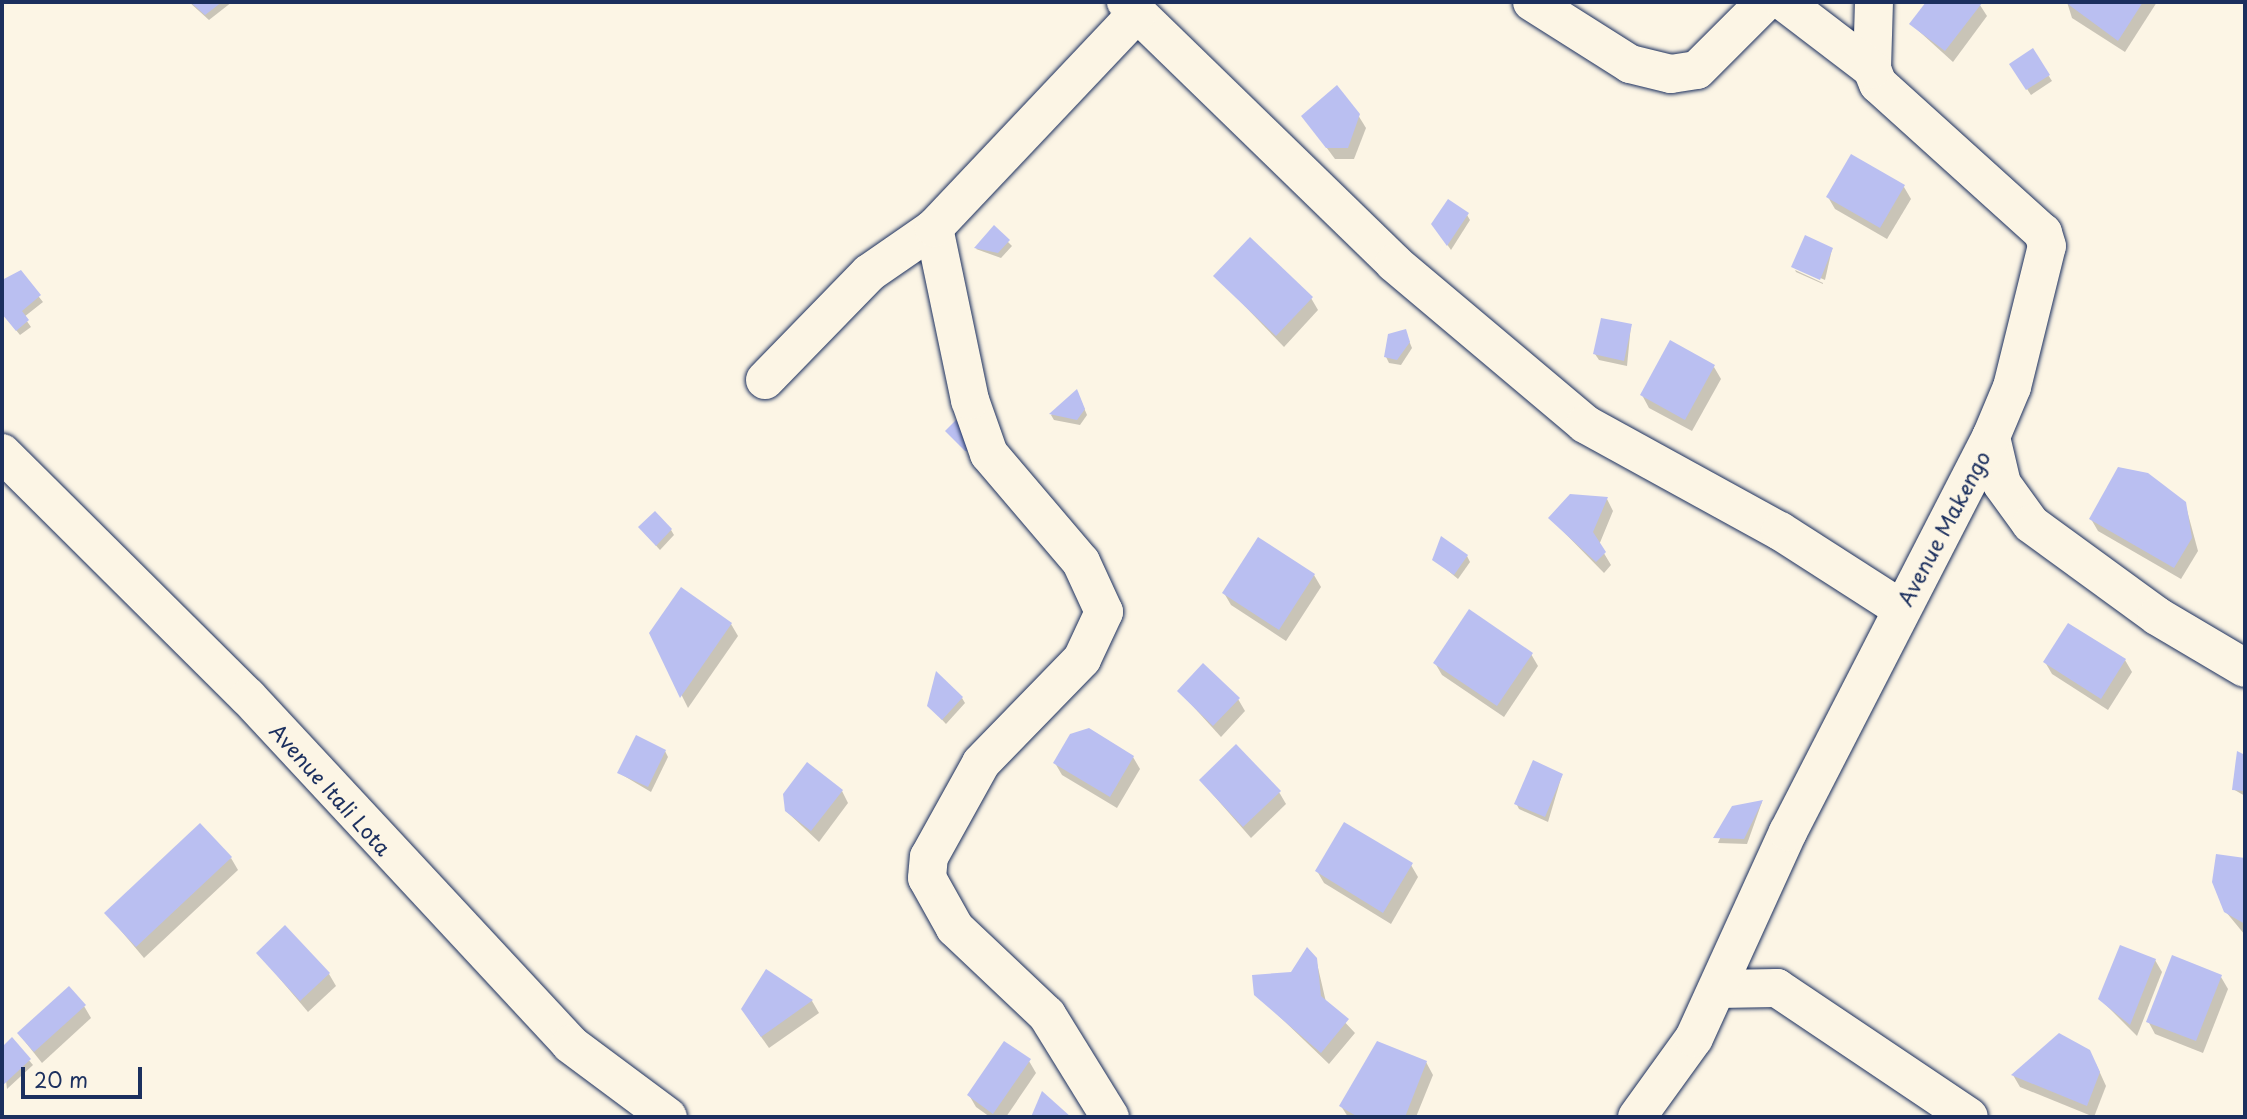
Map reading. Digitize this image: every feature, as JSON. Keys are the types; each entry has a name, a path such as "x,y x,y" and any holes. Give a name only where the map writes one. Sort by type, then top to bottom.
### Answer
{"street":[{"path":"1532,2 1630,64 1671,74 1697,70 1765,2"},
{"name":"Avenue Makengo","path":"1637,1117 1694,1038 1900,608 1991,437 2012,387 2047,240 1878,85 1872,69 1784,2"},
{"path":"1872,69 1874,2"},
{"path":"765,380 869,273 934,228 1131,7 1394,263 1585,424 1780,531 1900,608"},
{"path":"934,228 970,400 989,454 1081,562 1104,612 1082,659 981,763 929,857 926,878 956,928 1047,1015 1110,1117"},
{"path":"1991,437 2002,484 2031,524 2157,615 2245,668"},
{"name":"Avenue Itali Lota","path":"2,453 248,697 569,1044 668,1117"},
{"path":"1718,989 1777,988 1969,1117"}],"building":[{"path":"190,2 222,2 205,15"},
{"path":"1926,2 1982,3 1945,51 1909,24"},
{"path":"2065,2 2143,2 2118,41"},
{"path":"2033,48 2050,75 2026,90 2009,64"},
{"path":"1337,85 1360,114 1348,148 1326,148 1301,116"},
{"path":"1851,154 1905,185 1880,228 1826,197"},
{"path":"1448,199 1469,213 1447,246 1431,224"},
{"path":"994,225 1010,240 998,253 974,248"},
{"path":"1805,235 1833,248 1820,280 1791,267"},
{"path":"1250,237 1313,297 1276,336 1213,276"},
{"path":"21,270 41,295 22,311 29,320 16,331 2,314 2,280"},
{"path":"1601,318 1632,324 1624,361 1593,354"},
{"path":"1406,329 1410,342 1397,360 1384,357 1388,334"},
{"path":"1670,340 1715,365 1685,420 1640,395"},
{"path":"1077,389 1085,409 1077,420 1049,414"},
{"path":"956,420 989,454 965,451 945,431"},
{"path":"2118,467 2148,473 2186,502 2192,538 2174,568 2089,519"},
{"path":"1570,494 1608,497 1593,532 1606,552 1596,562 1548,518"},
{"path":"655,511 672,529 656,546 638,527"},
{"path":"1441,536 1468,555 1454,575 1432,560"},
{"path":"1258,537 1315,574 1279,630 1222,593"},
{"path":"681,587 732,623 680,698 649,633"},
{"path":"1469,609 1533,653 1497,706 1433,663"},
{"path":"2068,623 2126,659 2101,699 2043,662"},
{"path":"1203,663 1240,698 1213,726 1177,691"},
{"path":"936,671 963,697 942,720 927,706"},
{"path":"1089,728 1134,756 1110,797 1053,763 1070,734"},
{"path":"636,735 666,750 648,787 617,773"},
{"path":"1236,744 1281,791 1243,827 1199,780"},
{"path":"2237,751 2245,755 2245,791 2232,790"},
{"path":"1533,760 1563,774 1545,817 1514,804"},
{"path":"807,762 843,790 811,831 785,811 783,794"},
{"path":"1763,800 1744,839 1713,838 1732,806"},
{"path":"1344,822 1413,863 1383,913 1315,871"},
{"path":"200,823 232,857 136,947 104,913"},
{"path":"2216,854 2245,858 2245,924 2224,912 2212,882"},
{"path":"285,925 330,973 300,1001 256,953"},
{"path":"2120,945 2156,959 2130,1025 2098,999"},
{"path":"1307,947 1317,958 1321,996 1349,1019 1321,1053 1254,995 1252,975 1291,972"},
{"path":"2172,955 2222,975 2196,1041 2146,1022"},
{"path":"766,969 813,1000 761,1037 741,1009"},
{"path":"69,986 86,1005 34,1052 17,1033"},
{"path":"2059,1033 2090,1050 2100,1072 2087,1106 2011,1075"},
{"path":"12,1037 31,1059 2,1086 2,1047"},
{"path":"1004,1041 1031,1059 993,1114 967,1095"},
{"path":"1377,1041 1427,1061 1405,1117 1358,1117 1339,1106"},
{"path":"1042,1091 1071,1117 1031,1117"}]}
